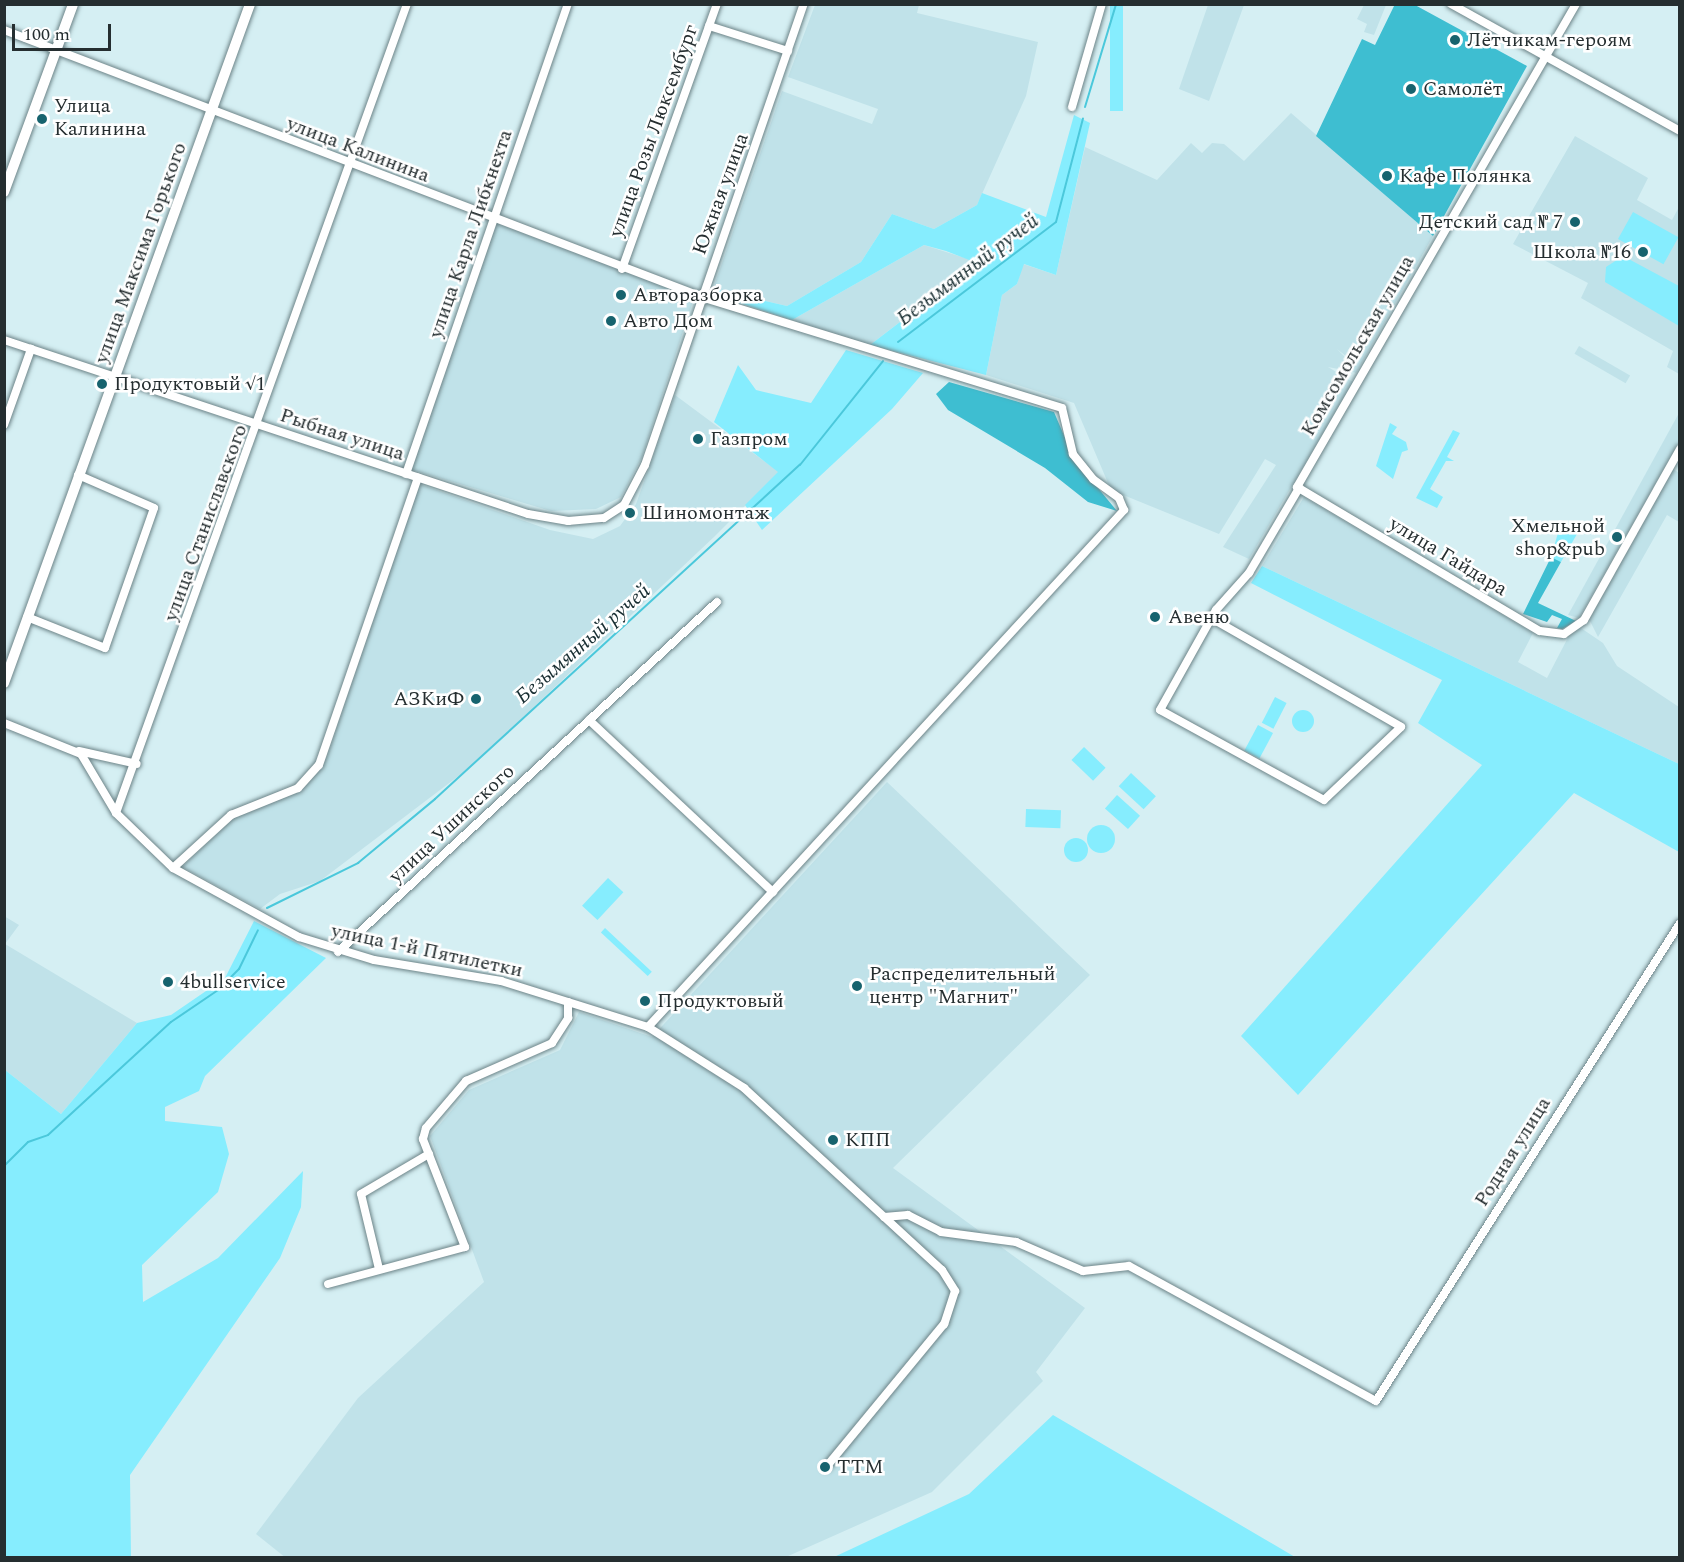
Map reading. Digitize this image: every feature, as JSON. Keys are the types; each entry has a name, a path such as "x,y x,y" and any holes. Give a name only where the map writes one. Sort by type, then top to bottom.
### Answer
{"main road":[{"path":"4,192 73,4"},
{"name":"улица Максима Горького","path":"4,684 250,4"}],"street":[{"name":"улица Станиславского","path":"116,813 137,764 260,425 407,4"},
{"name":"улица Карла Либкнехта","path":"406,474 568,4"},
{"name":"улица Розы Люксембург","path":"622,269 717,4"},
{"name":"Южная улица","path":"604,518 624,505 637,486 804,4"},
{"path":"1072,107 1102,4"},
{"path":"1451,4 1680,131"},
{"name":"Комсомольская улица","path":"1211,618 1401,724 1401,727 1324,800 1160,710 1211,618 1249,573 1576,4"},
{"path":"709,27 788,51"},
{"name":"улица Калинина","path":"4,30 211,112 622,269 701,297 1062,408 1073,454 1093,479 1119,498 1124,510 773,892"},
{"name":"Рыбная улица","path":"4,340 550,520 604,518"},
{"path":"4,425 31,349"},
{"path":"1676,465 1680,449"},
{"name":"улица Гайдара","path":"1298,487 1540,631 1564,634 1584,620 1676,465"},
{"path":"27,617 105,648 154,508 78,475"},
{"path":"173,868 231,816 298,788 319,765 418,478"},
{"name":"улица Ушинского","path":"338,952 717,602"},
{"path":"589,720 773,892 648,1027"},
{"name":"улица 1-й Пятилетки","path":"4,723 74,749 137,764"},
{"name":"улица 1-й Пятилетки","path":"74,749 92,764 116,813 173,868 268,922 338,952 501,981 648,1027 744,1088 884,1217 951,1281 952,1313 826,1467"},
{"name":"Родная улица","path":"884,1217 908,1215 942,1232 1016,1242 1083,1271 1129,1266 1376,1401 1680,923"},
{"path":"328,1284 465,1246 423,1139 426,1128 466,1081 552,1043 568,1018 568,1002"},
{"path":"379,1269 361,1194 429,1154"}],"shaded area":[{"path":"1395,4 1415,5 1527,66 1433,236 1316,136 1362,39 1375,45"},
{"path":"815,5 919,5 917,13 1038,42 1026,96 977,205 934,229 892,214 861,262 787,306 713,289 782,91 872,124 878,109 788,77"},
{"path":"1110,5 1123,5 1123,111 1110,111"},
{"path":"1208,5 1244,5 1209,101 1179,89"},
{"path":"1364,5 1386,5 1374,35 1364,32 1367,24 1357,19"},
{"path":"1291,113 1433,236 1356,373 1347,370 1352,361 1337,349 1348,360 1344,370 1328,367 1353,382 1249,559 1223,547 1276,465 1265,459 1219,534 1111,490 1074,403 986,375 1002,295 1017,284 1023,264 1056,275 1085,147 1157,180 1191,143 1202,153 1212,143 1224,144 1244,161"},
{"path":"1074,115 1090,123 1056,275 1024,264 1017,284 1002,295 986,375 870,345 977,263 946,251 924,245 792,320 712,294 713,289 787,306 861,262 892,214 934,229 977,205 982,193 1046,217"},
{"path":"1575,136 1648,178 1637,200 1672,220 1679,207 1679,374 1667,367 1673,351 1581,298 1588,283 1513,244"},
{"path":"1633,212 1678,237 1663,264 1618,239"},
{"path":"496,223 694,298 642,457 621,497 596,509 551,511 409,469"},
{"path":"924,245 978,262 870,345 792,320"},
{"path":"1623,256 1679,286 1679,326 1605,282 1606,267"},
{"path":"1579,346 1630,376 1626,383 1574,354"},
{"path":"846,350 923,373 892,409 762,530 745,505 778,472 714,422 738,365 756,390 811,403"},
{"path":"949,382 1054,412 1074,459 1117,511 1088,502 1045,468 948,410 936,394"},
{"path":"675,395 779,472 715,536 469,768 320,881 280,894 260,909 182,867 237,815 302,788 327,757 419,484 550,530 593,539 620,526 636,504"},
{"path":"1679,413 1679,442 1579,618 1568,615"},
{"path":"1390,423 1397,427 1392,434 1406,442 1408,450 1402,452 1393,479 1376,466"},
{"path":"1453,430 1460,433 1447,457 1454,461 1446,461 1430,489 1443,497 1437,508 1416,498"},
{"path":"1673,469 1679,473 1679,522 1667,515 1598,637 1589,619"},
{"path":"1304,497 1533,633 1518,662 1547,678 1575,624 1603,643 1617,666 1679,707 1679,764 1262,566"},
{"path":"1560,526 1581,527 1561,562 1551,557"},
{"path":"1551,557 1561,562 1538,603 1576,621 1562,629 1557,628 1562,619 1552,615 1547,622 1523,614"},
{"path":"1262,566 1679,764 1679,852 1574,793 1298,1095 1241,1036 1482,765 1418,723 1442,680 1251,583"},
{"path":"1275,697 1287,703 1273,729 1262,723"},
{"path":"1303,710 1311,713 1314,721 1311,729 1303,732 1295,729 1292,721 1295,713"},
{"path":"1258,725 1273,733 1259,759 1244,751"},
{"path":"1084,747 1106,768 1093,781 1071,760"},
{"path":"1131,773 1156,796 1144,809 1119,786"},
{"path":"887,782 1090,975 893,1168 1085,1308 1036,1372 1043,1381 932,1492 786,1557 286,1558 256,1534 358,1398 484,1282 430,1136 469,1090 560,1050 579,1012 652,1037"},
{"path":"1117,795 1140,816 1128,829 1105,808"},
{"path":"1026,809 1061,810 1060,828 1025,827"},
{"path":"1101,825 1111,829 1115,839 1111,849 1101,853 1091,849 1087,839 1091,829"},
{"path":"1076,838 1084,842 1088,850 1084,858 1076,862 1068,858 1064,850 1068,842"},
{"path":"608,878 623,892 597,920 582,906"},
{"path":"4,916 19,925 5,944 137,1023 61,1114 5,1070"},
{"path":"254,921 326,958 205,1076 199,1091 165,1107 165,1121 222,1127 229,1154 218,1192 142,1265 143,1302 218,1258 303,1171 301,1207 280,1258 130,1475 131,1557 5,1557 5,1070 61,1114 137,1023 171,1015 225,978"},
{"path":"605,928 652,972 648,976 601,932"},
{"path":"1053,1415 1295,1557 834,1557 969,1494"}],"waterway":[{"path":"1085,107 1116,4"},
{"name":"Безымянный ручей","path":"898,342 1056,222 1083,118"},
{"name":"Безымянный ручей","path":"267,908 358,863 435,799 800,465 883,361"},
{"path":"4,1166 28,1142 48,1135 171,1022 218,990 239,969 258,930"}],"place":[{"name":"Лётчикам-героям","path":"1455,40"},
{"name":"Самолёт","path":"1411,89"},
{"name":"Улица Калинина","path":"42,119"},
{"name":"Кафе Полянка","path":"1387,176"},
{"name":"Детский сад № 7","path":"1575,222"},
{"name":"Школа №16","path":"1643,252"},
{"name":"Авторазборка","path":"621,295"},
{"name":"Авто Дом","path":"611,321"},
{"name":"Продуктовый √1","path":"102,384"},
{"name":"Газпром","path":"698,439"},
{"name":"Шиномонтаж","path":"630,513"},
{"name":"Хмельной shop&pub","path":"1617,537"},
{"name":"Авеню","path":"1155,617"},
{"name":"АЗКиФ","path":"476,699"},
{"name":"4bullservice","path":"168,982"},
{"name":"Распределительный центр \"Магнит\"","path":"857,986"},
{"name":"Продуктовый","path":"645,1001"},
{"name":"КПП","path":"833,1140"},
{"name":"ТТМ","path":"825,1467"}]}
